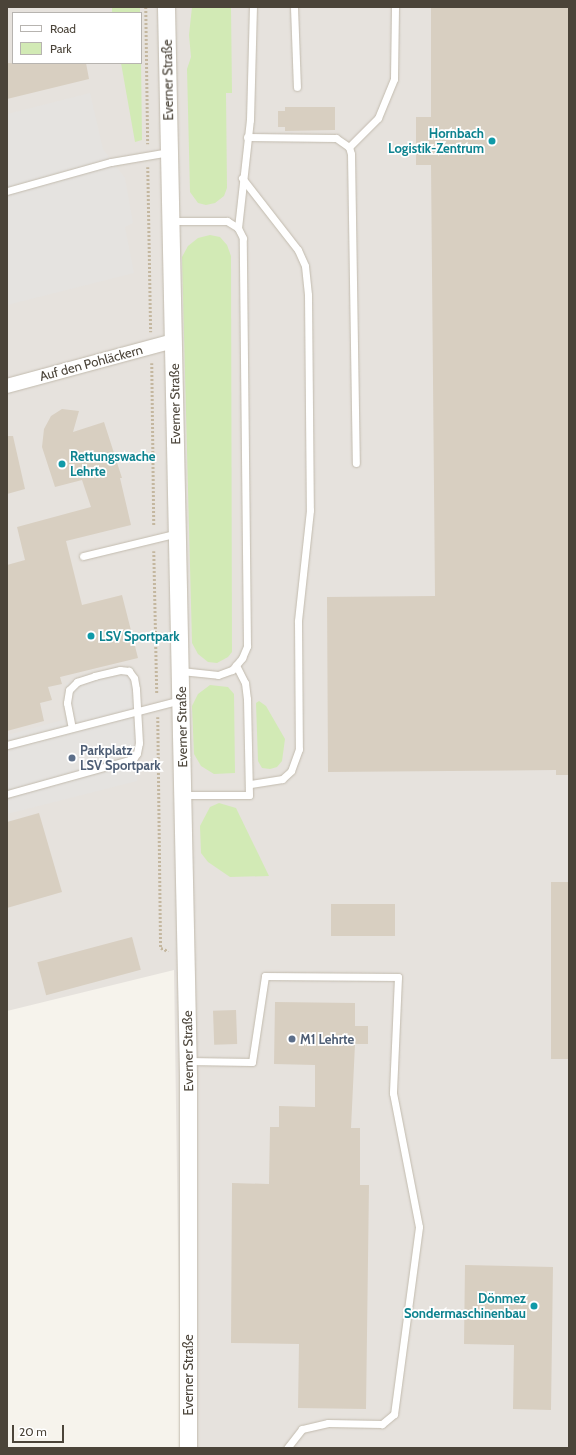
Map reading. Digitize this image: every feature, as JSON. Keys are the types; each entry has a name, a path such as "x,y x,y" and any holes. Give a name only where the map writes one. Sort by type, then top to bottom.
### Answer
{"street":[{"name":"Everner Straße","path":"166,7 172,221 188,1060 188,1448"},
{"name":"Auf den Pohläckern","path":"7,386 174,341"}],"lane":[{"path":"238,228 242,178 252,94 253,7"},
{"path":"294,7 297,88"},
{"path":"349,146 378,118 394,79 395,7"},
{"path":"247,136 336,138 349,146"},
{"path":"349,146 351,162 356,463"},
{"path":"7,191 111,162 170,152"},
{"path":"242,178 298,250 306,266 308,295 310,510 298,621 299,749 291,771 282,779 249,784"},
{"path":"172,221 227,221 238,228 243,238 246,646 232,670 218,675 181,671"},
{"path":"83,556 178,533"},
{"path":"183,795 249,795 247,699 245,683 236,665"},
{"path":"7,794 126,763 138,753 136,689 134,678 129,671 120,670 95,676 78,682 69,690 67,702 72,728"},
{"path":"7,745 181,700"},
{"path":"188,1060 252,1062 265,976 398,977 392,1093 419,1227 394,1414 382,1424 328,1423 302,1429 287,1448"}],"path":[{"path":"146,7 161,948 186,959"}],"shaded area":[{"path":"7,7 569,7 569,1448 181,1448 174,970 7,1011"},
{"path":"90,93 103,149 125,178 133,223 125,227 134,273 7,305 7,114"},
{"name":"Parkplatz LSV Sportpark","path":"134,667 137,781 7,814 7,735 74,717 66,683"}],"green space":[{"path":"112,7 140,7 140,12 112,12"},
{"path":"192,7 231,7 232,93 226,93 227,188 224,196 215,203 206,205 198,203 190,192 187,69 191,57 189,35"},
{"path":"121,64 141,64 142,140 135,142"},
{"path":"210,235 220,237 227,245 231,256 232,652 228,657 217,663 208,662 198,654 192,643 182,257 188,246 198,238"},
{"path":"210,685 228,687 234,694 235,773 214,774 201,766 194,754 192,706 198,694"},
{"path":"259,701 266,706 285,739 282,761 277,767 270,769 262,768 258,761 256,703"},
{"path":"219,803 236,808 269,876 230,877 208,862 201,853 200,826 210,807"}],"building":[{"path":"431,7 569,7 569,775 556,775 556,770 328,772 327,597 435,596 431,165 416,165 416,117 431,117"},
{"path":"7,63 86,64 89,79 7,99"},
{"path":"285,107 335,107 335,130 285,131 285,127 278,127 278,111 285,111"},
{"path":"62,409 79,411 73,432 104,422 122,478 120,478 131,525 66,541 82,605 122,595 138,658 60,677 62,684 48,687 52,700 40,703 44,721 7,731 7,565 25,560 17,527 91,507 82,480 55,487 42,447 44,429 51,416"},
{"path":"7,436 13,436 25,489 7,494"},
{"path":"39,813 62,892 7,908 7,822"},
{"path":"551,882 569,882 569,1059 551,1059"},
{"path":"331,904 395,904 395,936 331,936"},
{"path":"132,937 141,970 46,995 37,962"},
{"path":"275,1002 355,1003 355,1026 368,1026 368,1044 355,1044 351,1128 360,1128 360,1185 369,1185 366,1409 298,1408 299,1344 231,1343 232,1183 269,1184 270,1127 279,1127 279,1106 315,1107 315,1065 274,1064"},
{"path":"236,1010 237,1044 214,1045 213,1011"},
{"path":"465,1265 553,1267 551,1410 513,1409 514,1345 464,1344"}],"place":[{"name":"Hornbach Logistik-Zentrum","path":"492,141"},
{"name":"Rettungswache Lehrte","path":"62,464"},
{"name":"LSV Sportpark","path":"91,636"},
{"name":"Parkplatz LSV Sportpark","path":"72,758"},
{"name":"M1 Lehrte","path":"292,1039"},
{"name":"Dönmez Sondermaschinenbau","path":"534,1306"}]}
